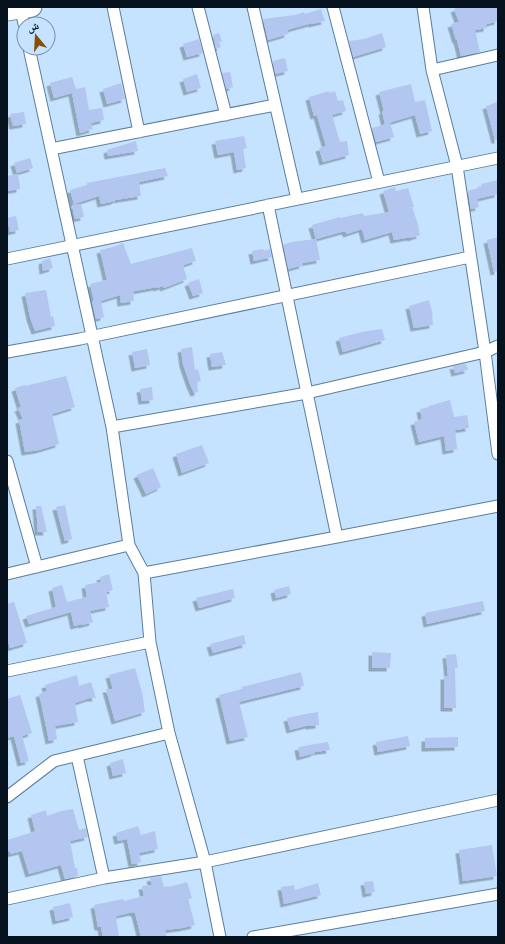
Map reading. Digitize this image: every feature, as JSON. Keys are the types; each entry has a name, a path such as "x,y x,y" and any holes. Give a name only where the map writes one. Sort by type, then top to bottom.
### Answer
{"street":[{"path":"112,7 139,132"},
{"path":"198,7 226,115"},
{"path":"252,7 297,199"},
{"path":"333,7 379,182"},
{"path":"423,7 432,70 456,166 485,352 498,454"},
{"path":"432,70 498,55"},
{"path":"31,56 112,427 129,544 144,573 150,642 169,733 205,862 220,937"},
{"path":"51,149 275,105"},
{"path":"7,259 498,158"},
{"path":"268,205 337,537"},
{"path":"7,352 92,336 470,257"},
{"path":"112,427 307,393 485,352 498,346"},
{"path":"7,462 9,480 37,567"},
{"path":"144,573 498,506"},
{"path":"7,574 129,544"},
{"path":"7,671 150,642"},
{"path":"7,797 54,762 169,733"},
{"path":"77,756 104,878"},
{"path":"7,899 104,878 205,862 498,800"},
{"path":"253,937 498,894"}],"building":[{"path":"459,7 498,7 498,21 487,24 487,28 475,30 480,52 461,56 451,24 459,22 454,9"},
{"path":"321,9 325,21 287,30 288,34 268,40 263,19 295,15 304,12 305,14"},
{"path":"219,33 222,41 219,42 221,47 216,49 213,35"},
{"path":"382,33 386,47 353,57 349,41 364,39"},
{"path":"199,39 203,53 187,57 183,44"},
{"path":"285,58 288,71 275,74 273,61"},
{"path":"230,72 233,87 226,89 222,73"},
{"path":"197,74 201,88 187,92 183,79"},
{"path":"72,77 76,89 85,87 89,110 102,108 104,120 91,123 93,129 80,133 72,93 54,98 50,83"},
{"path":"121,83 125,99 107,104 103,89"},
{"path":"411,84 415,102 425,100 432,131 420,134 415,115 385,124 382,111 384,111 379,92"},
{"path":"329,91 329,93 335,91 338,101 343,100 346,111 332,115 340,142 347,141 349,155 323,162 319,148 326,146 317,115 314,116 309,97"},
{"path":"498,102 498,140 495,140 486,106"},
{"path":"24,112 26,124 13,126 10,114"},
{"path":"390,123 394,137 376,142 372,128"},
{"path":"244,136 247,148 243,149 246,168 237,170 234,152 218,155 215,141"},
{"path":"136,141 138,151 108,156 107,150"},
{"path":"30,158 33,168 17,173 14,163"},
{"path":"165,168 168,176 139,182 141,196 101,204 99,196 74,204 70,190 87,185 87,183"},
{"path":"18,174 20,189 7,191 7,176"},
{"path":"498,180 498,194 477,199 479,207 471,209 468,191 482,187 481,184"},
{"path":"395,187 396,191 408,188 420,235 411,238 394,240 392,232 365,240 362,229 347,234 345,231 316,239 312,225 340,217 363,213 364,216 389,212 383,191"},
{"path":"81,204 84,217 75,219 72,205"},
{"path":"16,216 19,230 10,232 7,218"},
{"path":"498,237 498,271 494,272 487,240"},
{"path":"316,239 320,260 302,263 303,265 288,269 283,245 291,242"},
{"path":"123,243 131,264 192,248 196,261 183,265 187,279 164,288 163,286 135,291 133,292 134,301 121,303 120,295 101,301 104,317 96,319 90,284 107,280 100,250"},
{"path":"263,249 264,251 270,249 272,257 254,261 252,251"},
{"path":"50,258 53,268 43,271 42,261"},
{"path":"199,279 203,293 193,296 188,283"},
{"path":"46,290 51,317 53,316 55,326 35,331 30,317 25,293"},
{"path":"429,300 433,315 433,325 414,328 409,306"},
{"path":"382,329 385,340 343,352 339,338"},
{"path":"192,347 195,370 198,369 201,381 197,382 198,392 194,393 183,364 181,349"},
{"path":"147,349 150,365 135,368 132,352"},
{"path":"222,352 226,365 212,367 210,354"},
{"path":"466,364 468,370 455,373 453,366"},
{"path":"66,376 75,407 52,414 59,444 39,450 25,452 19,420 23,419 18,408 21,407 15,388"},
{"path":"152,387 153,400 142,401 140,389"},
{"path":"450,400 454,417 467,415 469,428 455,430 457,449 446,451 444,436 419,442 414,422 422,419 420,409"},
{"path":"202,445 209,463 182,473 176,454"},
{"path":"153,468 161,487 146,494 137,475"},
{"path":"65,505 72,539 65,541 56,507"},
{"path":"36,506 41,506 47,532 38,532"},
{"path":"109,574 113,590 106,592 109,607 90,611 93,622 74,626 71,612 29,624 26,616 56,607 52,588 62,585 67,602 87,597 85,585 101,582 100,577"},
{"path":"289,586 291,594 276,598 274,590"},
{"path":"233,589 235,598 199,608 196,598"},
{"path":"483,601 485,611 427,624 425,613"},
{"path":"14,602 27,643 10,648 7,638 7,604"},
{"path":"244,635 246,644 213,653 210,644"},
{"path":"372,652 391,653 390,668 372,668"},
{"path":"456,654 458,668 455,668 456,708 444,708 444,676 448,676 446,655"},
{"path":"135,668 142,692 145,712 115,721 106,689 113,689 109,675"},
{"path":"301,672 304,686 239,702 248,737 230,741 219,695 242,689 242,687"},
{"path":"77,675 79,686 91,682 96,698 90,698 75,703 78,722 55,726 57,739 49,741 39,694 47,691 45,685"},
{"path":"20,695 32,733 22,736 29,761 21,763 14,736 7,738 7,699"},
{"path":"318,712 319,725 309,725 290,730 287,718"},
{"path":"408,736 410,746 378,752 376,742"},
{"path":"458,737 458,747 425,748 425,738"},
{"path":"328,742 330,750 314,752 315,753 300,757 298,747"},
{"path":"123,759 126,773 113,776 110,763"},
{"path":"73,809 79,830 86,828 88,837 70,841 78,876 65,879 61,865 29,874 22,851 10,854 10,851 7,852 7,840 35,831 31,815 46,810 47,816"},
{"path":"138,826 141,835 155,831 158,849 139,853 141,862 132,864 127,839 118,841 116,833"},
{"path":"492,845 497,876 463,881 459,850"},
{"path":"161,876 164,887 187,882 192,898 188,899 195,925 165,930 167,937 141,937 135,913 133,912 116,916 119,937 103,937 101,927 98,927 94,905 123,899 124,901 144,896 142,886 152,885 150,878"},
{"path":"373,881 375,892 366,894 364,882"},
{"path":"318,883 321,895 284,904 281,887 294,885 295,890"},
{"path":"70,903 73,917 56,921 53,907"}]}
